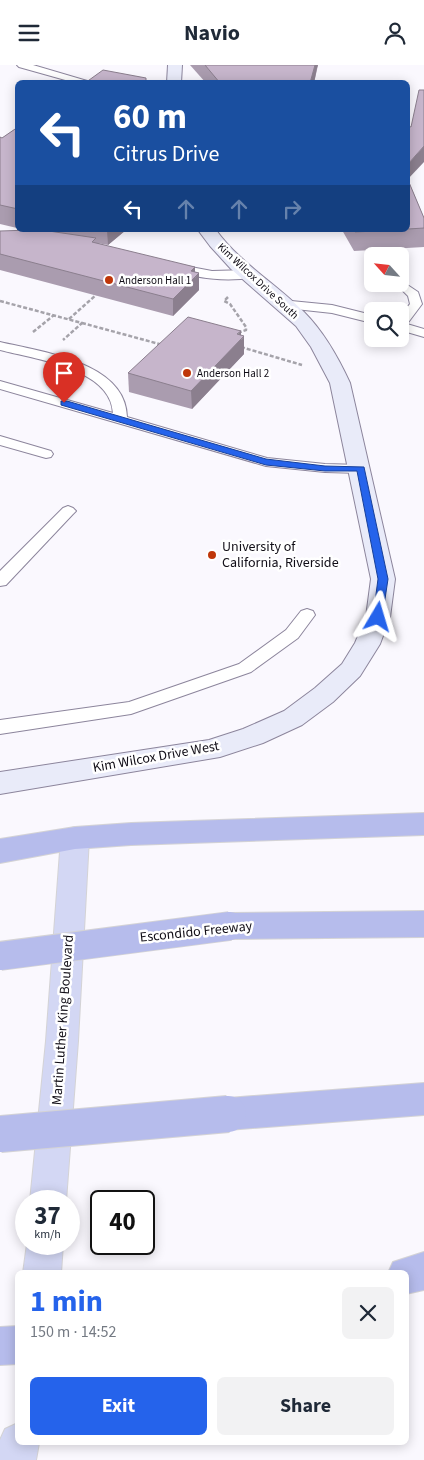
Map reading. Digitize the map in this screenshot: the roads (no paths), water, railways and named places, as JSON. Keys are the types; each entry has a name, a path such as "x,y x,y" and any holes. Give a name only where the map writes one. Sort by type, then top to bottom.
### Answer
{"highway":[{"path":"0,851 75,838 131,834 424,824"},
{"name":"Escondido Freeway","path":"0,956 230,926 424,924"},
{"path":"0,1133 228,1113 424,1099"},
{"path":"409,1274 424,1271"},
{"path":"0,1346 15,1345"}],"main road":[{"name":"Martin Luther King Boulevard","path":"49,1190 62,1041 75,838"},
{"path":"42,1270 43,1255"},
{"path":"16,1460 19,1445"}],"street":[{"path":"174,80 175,65"},
{"name":"Kim Wilcox Drive South","path":"208,232 218,246 296,316 330,360 340,383 361,469 383,579 378,617"},
{"name":"Kim Wilcox Drive West","path":"0,783 210,749 253,736 293,717 324,695 351,669 367,644 378,617"}],"lane":[{"path":"22,65 78,80"},
{"path":"167,266 205,275 226,277 248,274"},
{"path":"409,291 414,295 416,304 409,313"},
{"path":"282,304 332,309 364,317"},
{"path":"409,328 424,333"},
{"path":"0,346 74,367 106,382 120,403 120,420"},
{"path":"0,385 266,462 325,468 361,469"},
{"path":"0,440 46,454"},
{"path":"0,581 68,511"},
{"path":"0,727 131,708 245,668 292,634 307,615"}],"place":[{"name":"Anderson Hall 1","path":"109,280"},
{"name":"Anderson Hall 2","path":"187,373"},
{"name":"University of California, Riverside","path":"212,555"}]}
